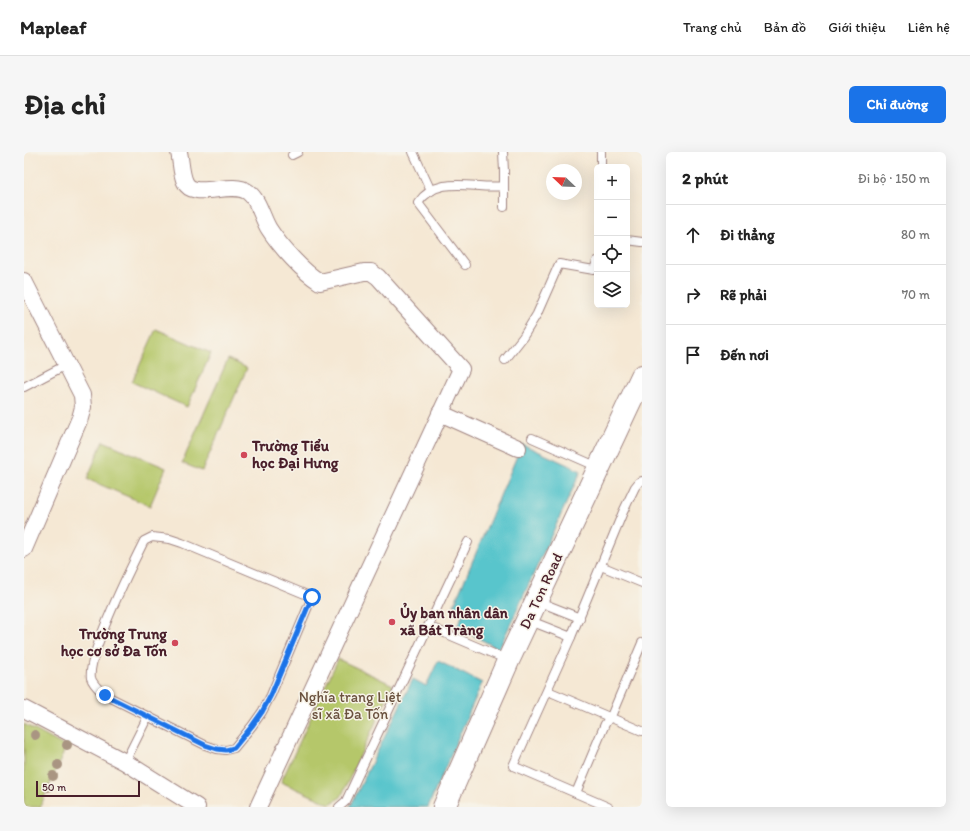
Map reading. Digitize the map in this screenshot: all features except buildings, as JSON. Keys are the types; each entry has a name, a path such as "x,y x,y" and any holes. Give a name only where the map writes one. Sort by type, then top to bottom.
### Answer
{"street":[{"path":"179,152 184,181 192,190 232,187 241,188 248,192 269,228 281,245 312,277 320,282 364,272 371,272 378,277 461,369 258,807"},
{"path":"24,281 82,396 83,407 76,429 24,549"},
{"name":"Da Ton Road","path":"444,807 508,661 642,376"},
{"path":"440,413 518,448"},
{"path":"24,709 125,762 197,807"}],"lane":[{"path":"413,152 431,191"},
{"path":"503,152 504,207"},
{"path":"602,152 602,164"},
{"path":"465,265 418,203 422,197 431,191 455,184 485,187 504,186"},
{"path":"630,240 642,242"},
{"path":"505,360 523,337 537,314 559,264 594,270"},
{"path":"24,387 66,365"},
{"path":"532,438 599,468"},
{"path":"608,807 513,766 572,637 634,487 642,481"},
{"path":"152,537 170,539 312,597 271,695 262,712 234,748 226,750 205,745 148,716 105,695 92,680 91,668 105,629 144,541 152,537"},
{"path":"339,807 346,800 468,542"},
{"path":"601,566 642,583"},
{"path":"537,600 580,618"},
{"path":"528,620 572,637"},
{"path":"428,626 508,661"},
{"path":"576,793 605,724 610,717 642,643"},
{"path":"548,690 642,731"},
{"path":"125,762 148,716"}],"green space":[{"path":"156,329 211,353 187,407 132,382"},
{"path":"228,359 247,368 202,471 182,463"},
{"path":"103,441 166,468 150,506 87,479"},
{"name":"Nghĩa trang Liệt sĩ xã Đa Tốn","path":"338,659 393,685 341,797 330,804 281,782"},
{"path":"24,724 66,747 40,807 24,807"}],"water":[{"path":"522,444 581,471 499,649 457,627 465,610 454,605"},
{"path":"438,661 482,683 428,807 350,807 413,679 426,686"}],"place":[{"name":"Trường Tiểu học Đại Hưng","path":"244,455"},
{"name":"Ủy ban nhân dân xã Bát Tràng","path":"392,622"},
{"name":"Trường Trung học cơ sở Đa Tốn","path":"175,643"}],"route":[{"path":"105,695 205,745 226,750 234,748 262,712 271,695 312,597"}]}
